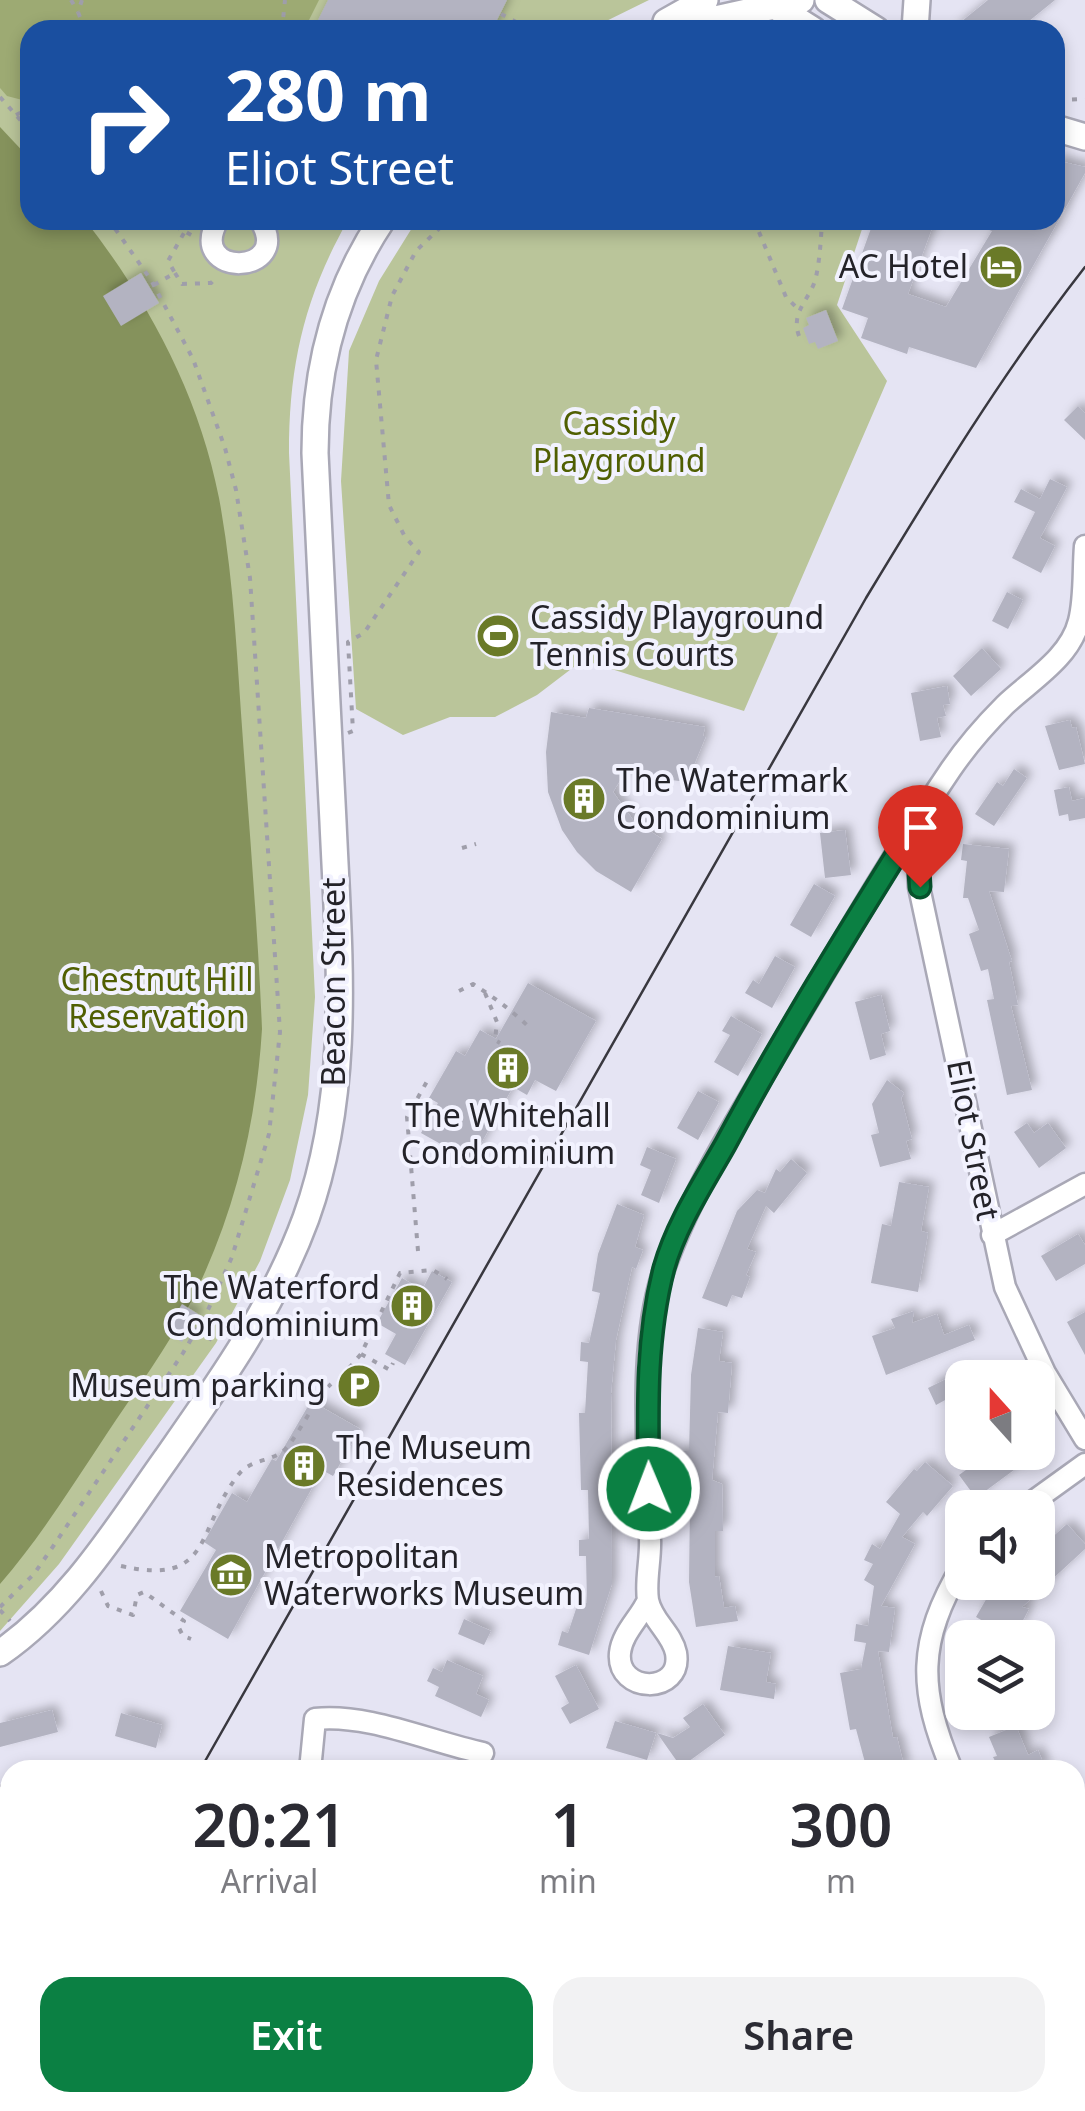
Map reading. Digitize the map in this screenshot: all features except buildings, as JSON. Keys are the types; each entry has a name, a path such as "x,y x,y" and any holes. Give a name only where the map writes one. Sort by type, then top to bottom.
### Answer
{"main road":[{"path":"828,0 860,20"},
{"path":"720,16 781,2 802,20"},
{"name":"Beacon Street","path":"0,1653 47,1614 86,1571 225,1377 284,1272 316,1186 334,1098 341,996 316,402 324,354 339,306 358,260 376,230"}],"street":[{"path":"215,230 216,252 225,261 243,264 263,252 268,230"},
{"path":"648,1600 648,1380 652,1330 665,1266 682,1224 755,1090 954,764 1002,708 1058,658 1078,646 1085,546"},
{"name":"Eliot Street","path":"916,823 920,887 1006,1288 1045,1372 1085,1440"},
{"path":"992,1235 1085,1184"},
{"path":"1049,1490 1085,1464"},
{"path":"945,1595 926,1653 927,1697 949,1760"},
{"path":"311,1760 314,1719 353,1720 483,1753"}],"path":[{"path":"71,0 81,20"},
{"path":"78,12 82,0"},
{"path":"502,14 513,20"},
{"path":"0,97 20,121"},
{"path":"16,116 20,114"},
{"path":"10,1621 1,1612 54,1546 196,1331 232,1257 269,1134 277,1081 278,986 244,529 210,401 180,332 116,230"},
{"path":"179,230 215,230"},
{"path":"352,733 348,642 364,633 418,552 405,537 389,505 376,360 392,296 416,251 438,230"},
{"path":"758,230 786,296 798,309"},
{"path":"799,336 798,309 815,282 821,230"},
{"path":"184,233 168,260 175,273 182,284 211,283"},
{"path":"154,285 175,273"},
{"path":"462,848 476,844"},
{"path":"459,991 474,984 499,998 530,1028"},
{"path":"484,993 497,1022 495,1040 500,1043"},
{"path":"418,1251 407,1117 430,1076"},
{"path":"349,1368 361,1354 400,1272 433,1270 448,1278"},
{"path":"196,1331 219,1344"},
{"path":"361,1354 390,1370 393,1363"},
{"path":"121,1566 156,1572 172,1571 188,1562 243,1469 284,1452 317,1398 331,1384"},
{"path":"100,1591 108,1606 133,1615 136,1596 144,1592 184,1620 179,1628 183,1636 191,1639"}],"green space":[{"name":"Chestnut Hill Reservation","path":"0,0 649,0 608,20 20,20 20,230 343,230 320,277 302,333 290,421 315,997 308,1095 290,1180 260,1261 216,1343 59,1564 0,1631"},
{"name":"Cassidy Playground","path":"411,230 862,230 837,305 887,381 744,711 583,660 537,695 495,717 450,717 403,735 356,709 341,481 349,351 379,281"}],"shaded area":[{"path":"0,0 319,0 309,20 20,20 20,99 7,96 0,88"},
{"name":"Chestnut Hill Reservation","path":"0,127 20,148 20,230 92,230 130,284 168,351 185,386 210,460 232,589 262,1029 255,1100 241,1168 220,1234 192,1300 162,1352 68,1492 0,1584"}],"tram line":[{"path":"206,1760 866,598 998,388 1085,267"}],"place":[{"name":"AC Hotel","path":"1001,267"},
{"name":"Cassidy Playground Tennis Courts","path":"498,636"},
{"name":"The Watermark Condominium","path":"584,799"},
{"name":"The Whitehall Condominium","path":"508,1068"},
{"name":"The Waterford Condominium","path":"412,1306"},
{"name":"Museum parking","path":"359,1386"},
{"name":"The Museum Residences","path":"304,1466"},
{"name":"Metropolitan Waterworks Museum","path":"231,1575"}],"route":[{"path":"649,1489 648,1380 652,1330 665,1266 682,1224 755,1090 916,823 920,887"}]}
